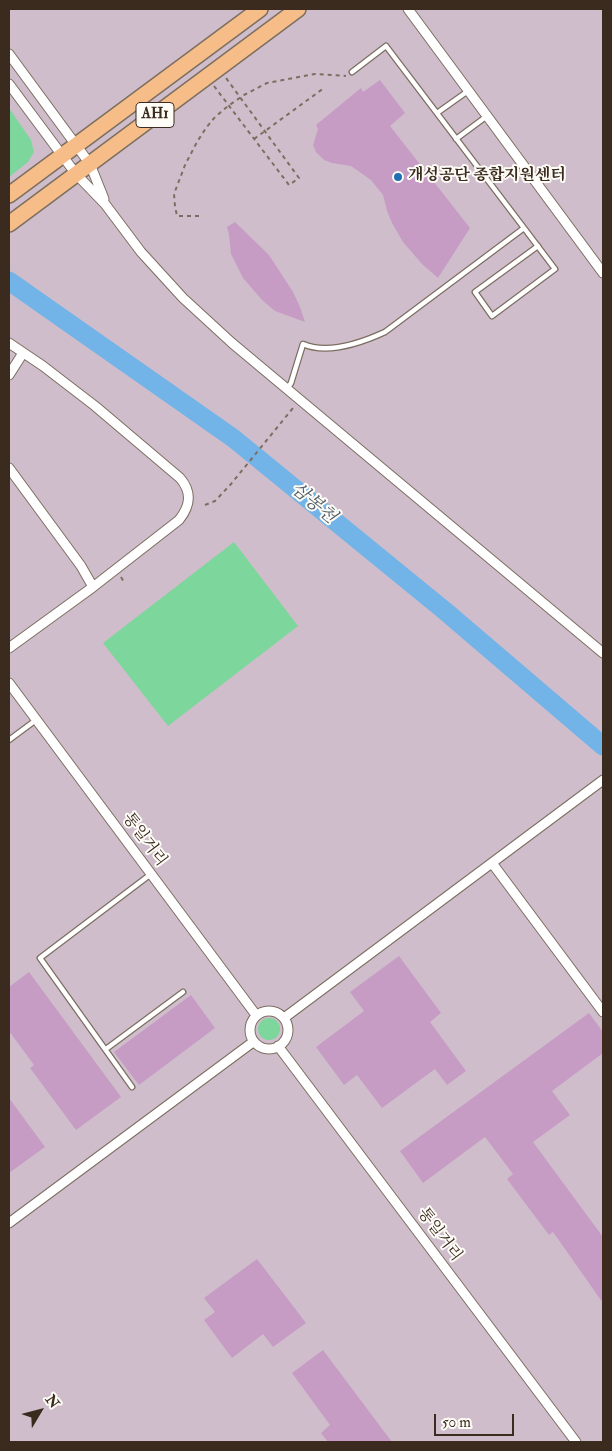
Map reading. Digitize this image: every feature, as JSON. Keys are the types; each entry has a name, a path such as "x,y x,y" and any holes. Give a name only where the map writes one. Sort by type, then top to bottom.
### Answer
{"main road":[{"name":"AH1","path":"9,195 260,9"},
{"name":"AH1","path":"11,223 298,9"}],"street":[{"path":"408,9 603,273"},
{"path":"9,54 90,164 106,204"},
{"path":"9,84 76,174 106,204 141,252 183,298 232,343 603,653"},
{"path":"9,343 43,366 94,406 180,478 186,485 188,493 188,504 179,520 93,587 9,648"},
{"path":"9,375 23,353"},
{"path":"9,468 81,566 93,587"},
{"name":"통일거리","path":"9,683 256,1015"},
{"path":"284,1018 603,780"},
{"path":"492,863 603,1012"},
{"path":"264,1011 271,1011 277,1012 284,1018 288,1027 288,1034 278,1046 265,1049 253,1042 249,1028 256,1015 264,1011"},
{"path":"9,1223 253,1042"},
{"name":"통일거리","path":"278,1046 576,1442"}],"lane":[{"path":"352,72 386,46 538,246 554,269 492,316 475,292 538,246"},
{"path":"437,113 468,91"},
{"path":"456,139 487,116"},
{"path":"287,388 291,383 302,344 311,348 342,347 360,343 385,332 524,228"},
{"path":"9,740 36,720"},
{"path":"132,1087 40,958 151,874"},
{"path":"106,1049 183,992"}],"path":[{"path":"213,72 240,98 299,178 289,186 228,106 213,72"},
{"path":"199,216 177,216 174,194 184,165 197,142 215,117 240,98 268,83 315,74 348,76 352,72"},
{"path":"254,139 324,88"},
{"path":"205,505 215,501 231,484 297,404"}],"shaded area":[{"path":"9,9 603,9 603,1442 9,1442"}],"green space":[{"path":"9,108 31,140 34,152 28,162 9,177"},
{"path":"234,542 298,626 168,726 103,643"},
{"path":"269,1018 277,1021 280,1029 277,1037 269,1040 261,1037 258,1029 261,1021"}],"building":[{"name":"개성공단 종합지원센터","path":"380,80 405,113 390,126 470,228 438,278 422,264 403,242 392,223 383,195 371,180 351,166 324,160 316,152 313,145 318,129 316,125 361,88 363,92"},
{"path":"235,222 269,255 293,292 305,322 275,311 262,300 243,278 231,254 227,227"},
{"path":"399,956 441,1013 430,1022 466,1071 447,1085 435,1069 382,1108 357,1075 344,1085 316,1047 364,1011 350,992"},
{"path":"29,972 121,1097 76,1130 30,1068 34,1065 9,1031 9,987"},
{"path":"191,995 215,1028 139,1085 114,1052"},
{"path":"589,1013 603,1032 603,1053 552,1091 570,1115 533,1142 603,1237 603,1303 553,1232 549,1235 507,1179 513,1174 485,1137 423,1183 400,1151"},
{"path":"9,1098 45,1147 9,1173"},
{"path":"257,1259 306,1323 273,1347 263,1334 232,1358 204,1320 215,1312 204,1298"},
{"path":"323,1350 392,1442 328,1442 321,1433 330,1425 292,1373"}],"waterway":[{"name":"삼봉천","path":"9,281 233,438 445,611 603,746"}],"place":[{"name":"개성공단 종합지원센터","path":"398,177"}]}
